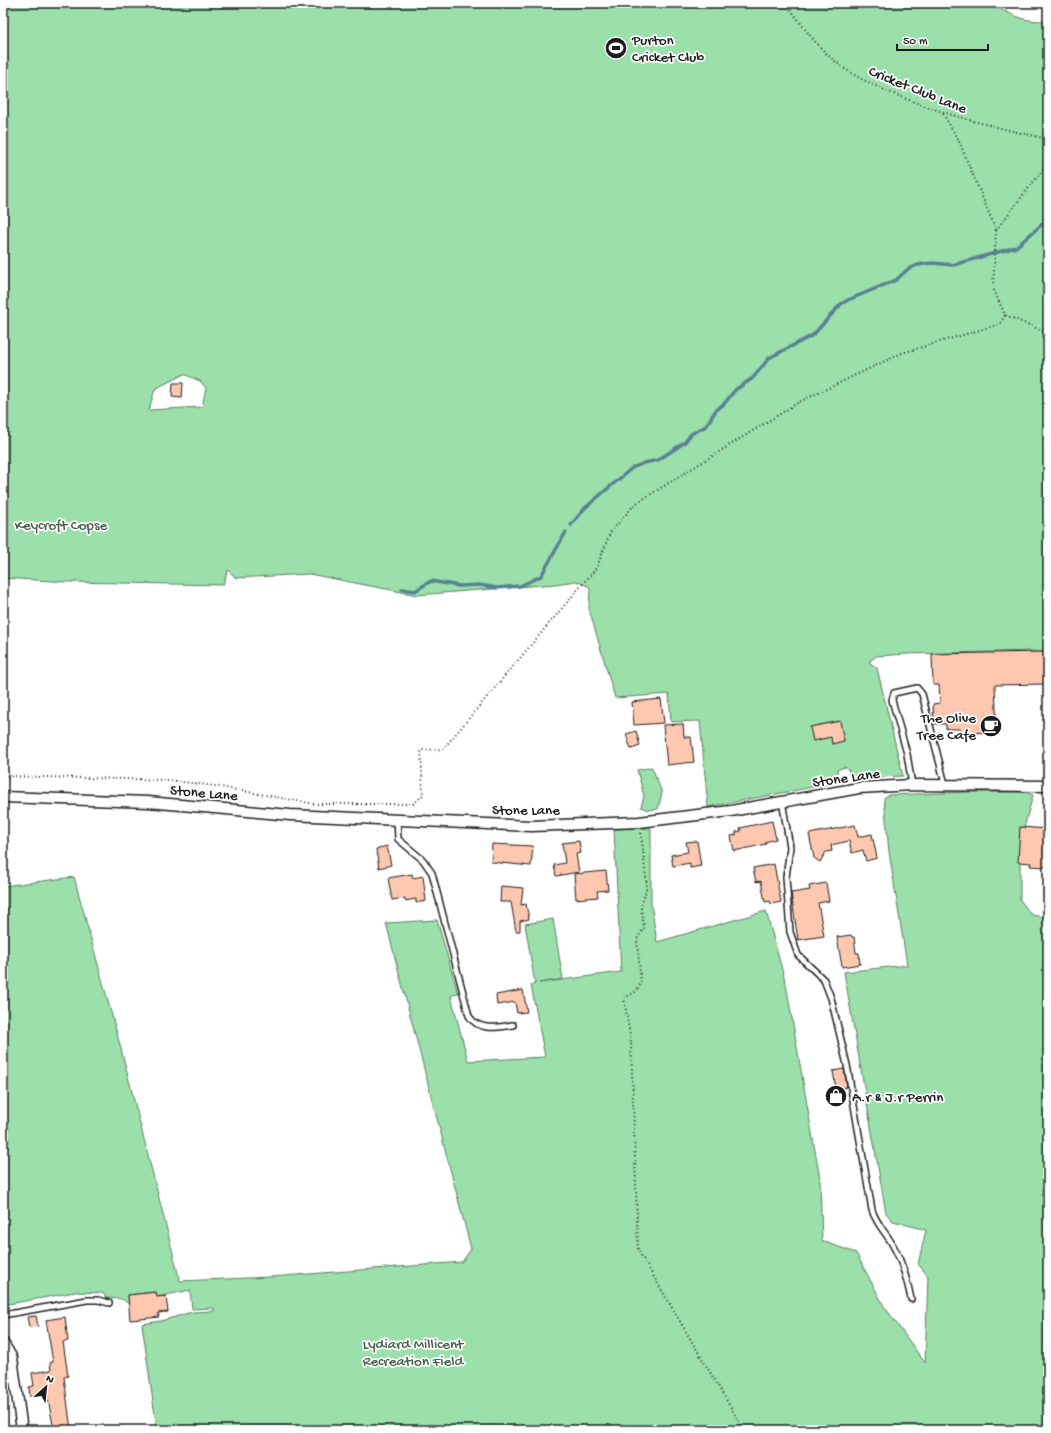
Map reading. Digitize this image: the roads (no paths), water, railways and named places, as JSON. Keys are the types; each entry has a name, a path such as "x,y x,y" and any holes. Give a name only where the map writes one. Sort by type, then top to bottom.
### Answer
{"street":[{"name":"Stone Lane","path":"3,797 148,802 290,814 532,826 639,822 731,810 859,788 945,784 1048,786"},
{"path":"3,1343 12,1358 22,1430"}],"lane":[{"path":"912,785 907,754 892,700 894,693 917,688 922,694 945,784"},
{"path":"782,802 790,847 786,877 790,932 798,955 824,980 831,998 849,1072 872,1210 878,1223 898,1255 907,1279 910,1299"},
{"path":"398,819 398,838 423,860 432,873 469,1016 475,1023 485,1027 513,1025"},
{"path":"3,1315 87,1300 109,1303"}],"waterway":[{"path":"571,525 585,508 632,468 644,463 658,460 685,442 691,434 706,426 716,410 724,404 735,390 753,378 769,358 813,335 841,304 896,280 908,269 918,265 932,263 953,265 1016,247 1048,219"},
{"path":"402,589 415,591 431,581 459,586 480,585 496,588 520,586 541,576 566,532"}],"place":[{"name":"Purton Cricket Club","path":"616,48"},
{"name":"The Olive Tree Cafe","path":"991,726"},
{"name":"A.r & J.r Perrin","path":"836,1096"}],"park label":[{"name":"Keycroft Copse","path":"61,524"},
{"name":"Lydiard Millicent Recreation Field","path":"413,1352"}]}
